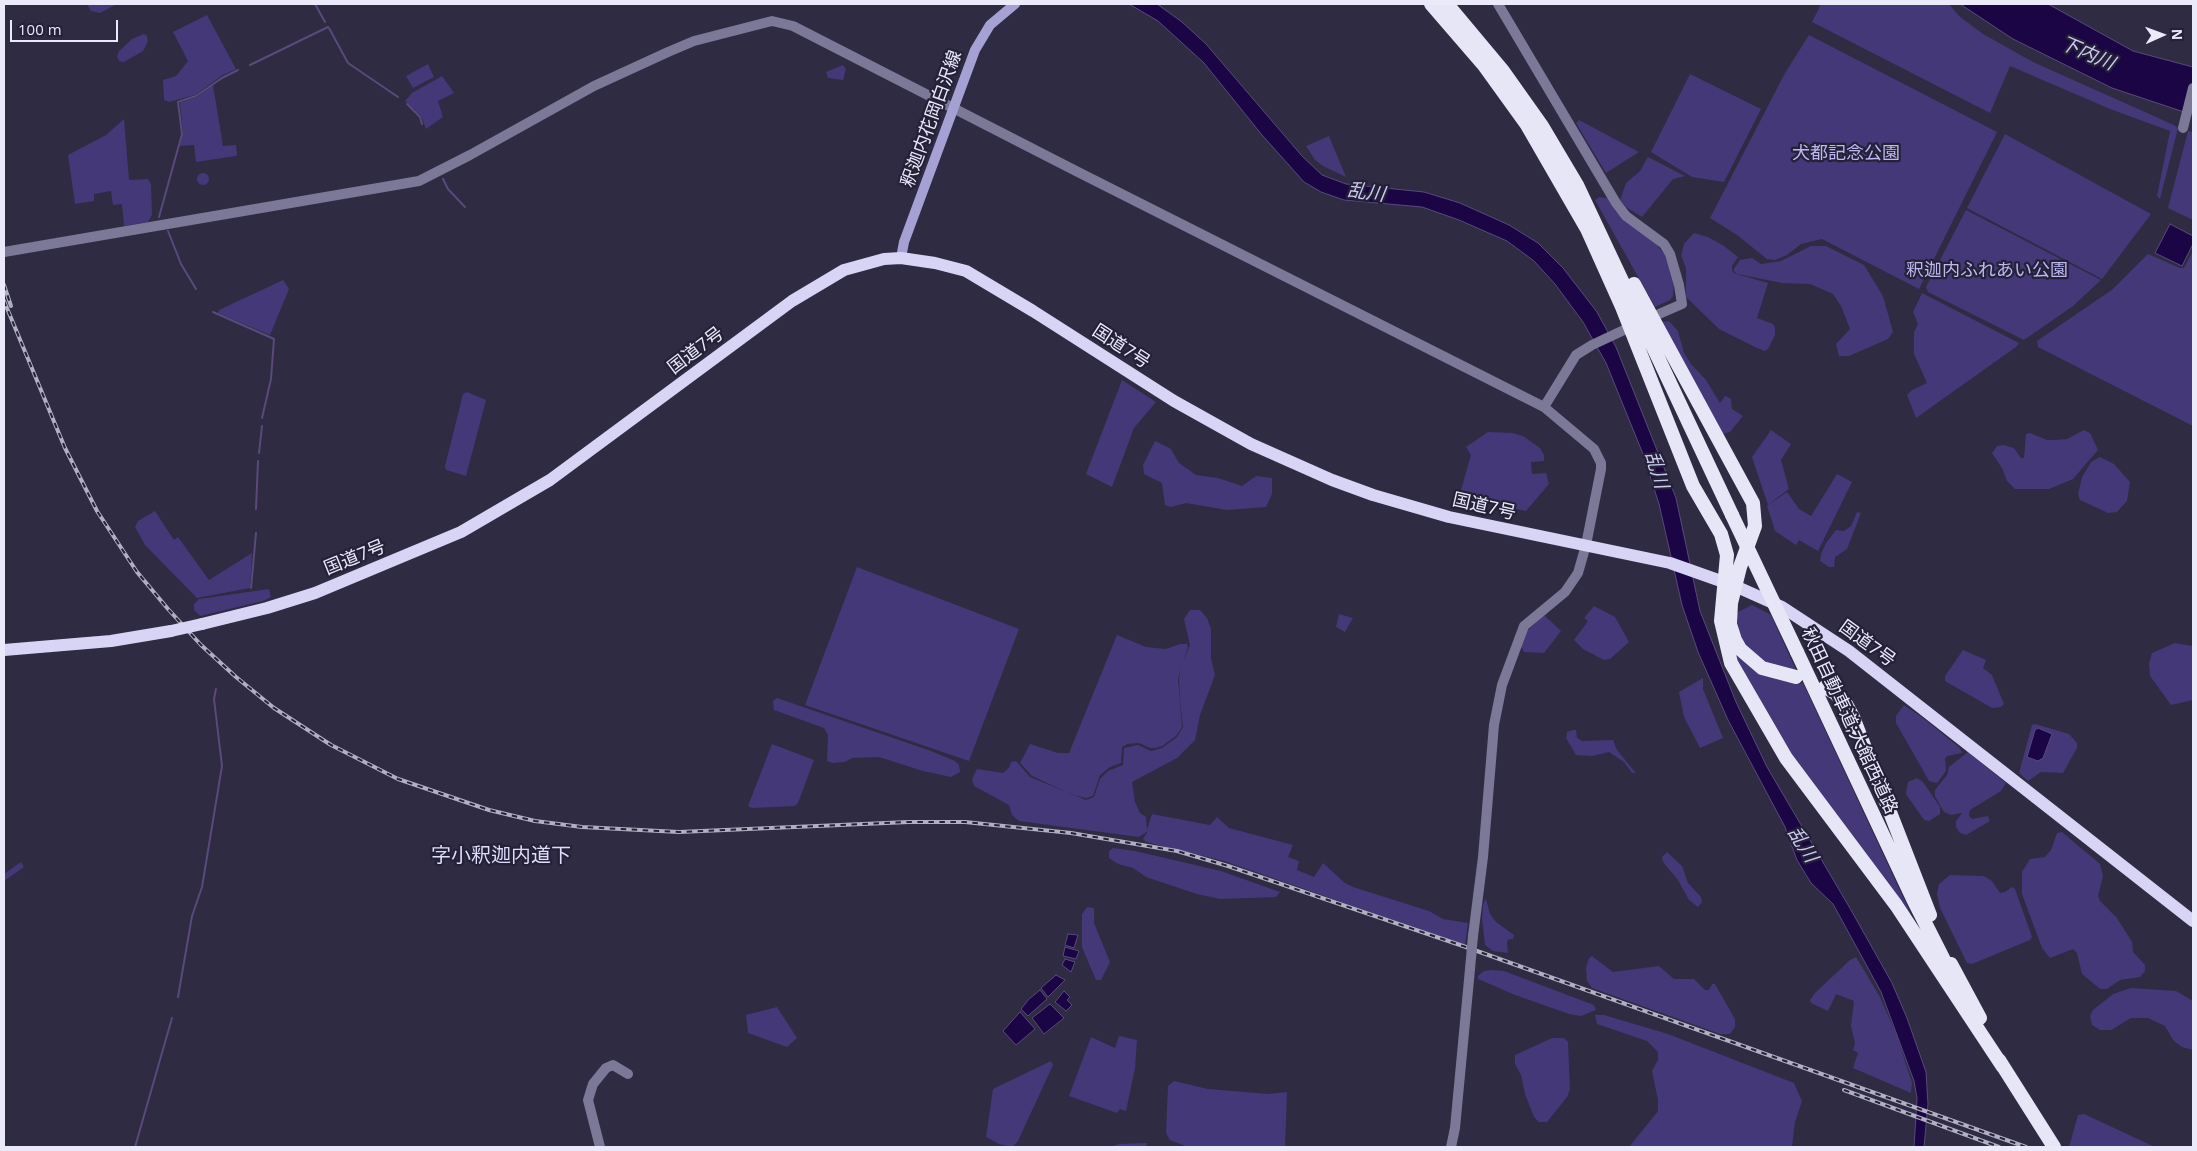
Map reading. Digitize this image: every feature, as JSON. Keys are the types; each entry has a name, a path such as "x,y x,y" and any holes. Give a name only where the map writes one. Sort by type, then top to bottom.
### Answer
{"highway":[{"name":"秋田自動車道;大館西道路","path":"1431,4 1484,64 1530,126 1551,157 1593,228 1631,299"},
{"name":"秋田自動車道;大館西道路","path":"1447,4 1503,70 1523,98 1592,212 1913,899 2002,1067 2054,1147"},
{"path":"1484,64 1547,158 1604,262 1685,469 1725,546 1730,584 1730,624 1740,649 1762,668 1796,677"},
{"path":"1592,212 1626,269 1753,503 1754,526 1730,584 1721,620 1731,663 1786,758 1896,905 2002,1067"},
{"name":"国道7号","path":"4,650 111,641 172,631 267,608 315,593 461,532 550,480 792,302 827,279 860,264 900,258 951,266 966,272 1033,311 1174,401 1252,444 1332,480 1372,495 1449,517 1670,564 1730,584 1782,607 1849,651 2193,921"},
{"path":"1824,687 1835,693 1846,704 1853,717 1933,922 2002,1067"}],"main road":[{"name":"釈迦内花岡白沢線","path":"900,258 904,242 969,64 982,38 1000,15 1015,4"}],"street":[{"path":"1498,4 1616,203 1626,216 1664,244 1670,254 1679,285 1682,304 1659,314"},
{"path":"4,252 419,180 462,160 619,73 694,41 772,22 793,26 1544,407 1594,449 1601,463 1586,545 1578,573 1572,584 1524,626 1502,684 1494,725 1483,857 1455,1128 1451,1147"},
{"path":"2183,128 2193,88"},
{"path":"1544,407 1576,355 1620,332"},
{"path":"600,1147 588,1100 593,1084 606,1068 613,1065 628,1074"}],"green space":[{"path":"87,4 117,4 100,13 91,11"},
{"path":"1821,4 1949,4 1959,16 1983,34 2033,62 2174,125 2178,128 2160,199 2157,196 2170,131 2110,109 2010,66 1990,113 1812,22"},
{"path":"207,15 236,69 223,75 195,95 169,102 164,100 163,80 176,76 188,61 173,32"},
{"path":"144,34 147,36 148,41 143,51 124,62 119,61 117,57 119,51 132,39"},
{"name":"犬都記念公園","path":"1809,35 1997,132 1919,289 1822,239 1801,244 1787,255 1775,260 1767,259 1737,235 1710,218 1785,73"},
{"path":"428,64 434,77 413,88 406,76"},
{"path":"843,65 846,69 843,80 828,78 826,72"},
{"path":"1690,74 1761,109 1724,182 1692,177 1651,152"},
{"path":"442,76 454,93 438,101 443,117 426,129 421,116 405,101 412,93"},
{"path":"213,85 223,146 236,145 237,154 236,156 196,162 194,145 180,146 183,133 180,103 197,97"},
{"path":"124,119 129,180 148,179 151,184 152,215 148,222 124,226 122,204 113,205 111,191 94,194 94,201 75,204 68,155 106,135"},
{"path":"1579,120 1639,152 1606,173 1576,123"},
{"path":"2188,131 2193,132 2193,220 2168,208"},
{"path":"2005,134 2151,214 2102,279 1967,208"},
{"path":"1329,136 1346,177 1315,160 1306,146"},
{"path":"1648,157 1685,176 1673,179 1642,217 1626,207 1620,200 1626,183 1640,171"},
{"path":"203,173 209,179 203,185 197,179"},
{"path":"1599,197 1607,198 1616,212 1656,244 1665,255 1674,282 1673,296 1670,300 1655,307 1595,200"},
{"name":"釈迦内ふれあい公園","path":"1966,210 2101,280 2073,306 2024,340 1928,292 1926,287"},
{"path":"1694,233 1708,237 1738,257 1732,266 1732,271 1736,274 1768,283 1757,318 1773,324 1775,328 1775,335 1765,351 1719,329 1686,297 1686,268 1681,255 1684,244"},
{"path":"1811,246 1826,246 1864,265 1883,296 1893,332 1888,339 1849,356 1839,356 1836,344 1850,329 1841,306 1833,294 1810,284 1782,283 1737,274 1733,270 1740,260 1752,258 1761,264 1781,261"},
{"path":"2193,251 2193,426 2038,347 2037,341 2113,289 2148,254 2184,268"},
{"path":"283,280 289,289 270,335 218,313 219,310"},
{"path":"1922,293 2019,343 1916,418 1907,395 1912,390 1927,383 1914,354 1914,332 1918,324 1913,312"},
{"path":"1669,321 1678,331 1684,353 1691,364 1706,380 1720,403 1725,396 1728,397 1731,399 1732,409 1743,416 1730,432 1723,434 1661,322"},
{"path":"1122,380 1156,402 1134,428 1112,487 1086,474"},
{"path":"467,392 486,400 466,476 446,470 445,466 463,394"},
{"path":"1771,430 1791,444 1781,460 1789,489 1768,505 1752,457"},
{"path":"2084,430 2090,433 2098,450 2073,479 2049,489 2015,489 2007,481 2002,468 1992,453 1997,446 2004,445 2014,448 2021,458 2024,458 2026,434 2030,433 2047,440 2055,440 2067,439"},
{"path":"1488,432 1512,433 1523,436 1540,448 1544,455 1544,461 1531,462 1532,474 1546,473 1549,484 1526,511 1462,498 1461,490 1471,455 1466,447"},
{"path":"1155,441 1171,449 1179,463 1196,475 1218,478 1242,486 1256,476 1272,478 1272,494 1266,507 1227,510 1186,503 1171,507 1165,505 1162,483 1144,474 1143,465"},
{"path":"2100,457 2114,464 2130,482 2127,501 2117,512 2108,513 2080,500 2078,494 2082,477 2091,462"},
{"path":"1837,474 1852,482 1818,551 1799,540 1796,545 1775,531 1767,506 1787,492 1799,509 1811,516"},
{"path":"155,511 174,540 178,537 209,580 252,553 250,588 197,598 145,545 135,527 138,521"},
{"path":"1857,512 1861,513 1847,549 1835,557 1834,567 1829,567 1820,561 1826,543 1836,530 1844,531 1851,526"},
{"path":"857,567 1019,629 969,761 805,705"},
{"path":"269,589 271,597 263,601 200,616 194,610 194,604 199,599"},
{"path":"1752,605 1771,615 1796,670 1770,666 1745,645 1739,631 1737,615 1738,612"},
{"path":"1594,606 1615,617 1629,642 1610,659 1604,660 1583,649 1574,640 1588,621 1584,618"},
{"path":"1190,610 1200,610 1207,618 1211,629 1211,659 1215,675 1200,715 1195,740 1177,758 1132,782 1135,802 1140,813 1146,817 1147,830 1152,814 1210,825 1217,817 1229,828 1293,845 1288,857 1299,861 1297,870 1314,877 1323,863 1345,883 1353,887 1429,911 1443,919 1468,923 1465,945 1224,861 1146,842 1143,839 1148,831 1139,837 1019,821 1012,815 1009,805 974,786 972,779 977,769 1003,773 1009,768 1011,762 1016,761 1030,777 1067,792 1032,776 1020,763 1030,744 1058,753 1069,753 1117,635 1146,647 1166,649 1180,644 1187,644 1188,647 1183,662 1190,645 1184,619","holes":["1181,668 1179,678 1183,727 1177,737 1162,748 1151,751 1138,745 1124,748 1123,765 1108,771 1100,779 1094,797 1086,800 1075,795 1086,798 1093,796 1100,775 1110,767 1121,763 1122,747 1127,744 1139,743 1150,748 1156,748 1176,736 1182,727 1178,679"]},
{"path":"1339,614 1353,618 1345,632 1336,627"},
{"path":"1544,615 1561,631 1544,653 1524,652 1521,646 1527,631"},
{"path":"2175,643 2193,646 2193,700 2171,705 2150,676 2149,663 2152,653"},
{"path":"1963,650 1986,660 1983,668 1992,675 2004,704 2001,707 1992,708 1945,681 1945,676"},
{"path":"1737,652 1768,676 1796,684 1803,683 1911,914 1908,914 1793,757 1740,670 1734,653"},
{"path":"1703,678 1703,689 1723,738 1700,748 1684,717 1679,692"},
{"path":"777,698 931,751 955,761 959,765 960,772 951,777 923,771 879,757 852,758 845,762 833,763 827,761 828,735 824,728 774,710 773,701"},
{"path":"1904,705 1960,748 1962,753 1947,756 1945,759 1946,771 1937,783 1929,781 1896,723 1896,716"},
{"path":"2035,724 2069,734 2077,743 2077,748 2063,773 2041,772 2028,781 2019,773 2032,725"},
{"path":"1576,730 1577,738 1582,741 1613,740 1617,750 1636,773 1632,773 1624,762 1609,752 1592,756 1576,755 1566,738 1567,732"},
{"path":"772,744 814,760 798,803 795,806 752,808 748,806"},
{"path":"1968,752 2006,783 2001,791 1970,810 1969,816 1972,819 1988,816 1990,821 1966,835 1960,833 1956,827 1956,821 1962,813 1951,815 1944,812 1935,796 1935,790 1947,775 1949,767"},
{"path":"1917,778 1923,782 1940,807 1940,814 1929,821 1924,820 1906,794 1908,782"},
{"path":"2062,832 2100,864 2103,876 2098,896 2100,901 2117,918 2132,942 2133,952 2145,965 2145,971 2140,977 2120,980 2107,989 2100,989 2082,974 2077,953 2073,949 2050,958 2042,948 2022,894 2022,872 2030,859 2045,857 2051,850 2057,833"},
{"path":"1113,848 1135,851 1221,871 1280,892 1276,897 1220,899 1197,894 1146,877 1133,868 1118,864 1109,858 1109,851"},
{"path":"1667,852 1682,866 1688,883 1701,897 1702,902 1698,907 1689,900 1678,880 1663,862 1662,857"},
{"path":"21,862 24,867 4,881 4,874"},
{"path":"1950,875 1984,876 1992,881 2000,893 2012,887 2015,889 2032,937 2030,940 1972,964 1967,963 1940,908 1937,894 1939,884"},
{"path":"1486,899 1490,914 1496,922 1514,935 1513,939 1509,939 1507,942 1508,953 1493,951 1485,945 1482,918 1483,904"},
{"path":"1087,907 1094,908 1094,923 1110,962 1101,980 1096,980 1082,947 1082,914"},
{"path":"1592,956 1613,972 1659,966 1674,979 1694,979 1705,990 1709,990 1712,984 1715,984 1735,1019 1735,1027 1730,1034 1720,1034 1592,988 1587,981 1586,968 1589,958"},
{"path":"1856,957 1880,997 1897,1036 1912,1083 1911,1093 1853,1068 1858,1053 1853,1050 1855,1043 1851,1026 1854,1001 1836,994 1828,1011 1811,1003 1810,1000 1815,993 1850,960"},
{"path":"1484,971 1504,971 1594,1005 1596,1010 1581,1016 1569,1014 1515,995 1478,979 1478,976"},
{"path":"2131,988 2176,991 2193,1001 2193,1050 2182,1047 2173,1040 2165,1026 2148,1018 2131,1018 2111,1030 2100,1030 2092,1025 2090,1016 2093,1010 2113,994"},
{"path":"777,1007 797,1038 787,1047 748,1033 746,1015"},
{"path":"1595,1015 1604,1015 1668,1034 1794,1083 1802,1101 1795,1122 1792,1147 1629,1147 1658,1111 1658,1100 1652,1071 1658,1060 1658,1052 1647,1041 1597,1024"},
{"path":"1119,1036 1137,1040 1135,1068 1126,1111 1120,1109 1117,1113 1069,1096 1091,1037 1115,1048"},
{"path":"1552,1038 1564,1038 1568,1042 1570,1090 1567,1097 1547,1122 1539,1122 1534,1117 1525,1094 1521,1075 1515,1064 1515,1055"},
{"path":"1051,1061 1053,1065 1018,1141 1012,1147 999,1144 986,1137 993,1089"},
{"path":"1174,1081 1208,1089 1268,1094 1287,1092 1285,1147 1188,1147 1170,1140 1166,1133 1168,1086"},
{"path":"2084,1114 2155,1147 2069,1147 2078,1115"},
{"path":"1147,1143 1146,1147 1109,1147 1119,1144"}],"water":[{"name":"乱川","path":"1129,4 1157,4 1182,22 1206,44 1302,156 1322,175 1346,184 1424,192 1460,203 1509,225 1538,243 1563,268 1597,312 1616,347 1676,498 1700,611 1736,702 1767,767 1892,983 1907,1018 1926,1072 1928,1104 1924,1147 1914,1147 1917,1098 1914,1081 1881,992 1833,904 1811,883 1797,860 1785,827 1728,720 1698,652 1682,605 1659,504 1643,454 1606,363 1583,322 1555,284 1534,261 1507,241 1459,220 1422,207 1344,200 1321,192 1304,182 1262,135 1204,63 1158,21"},
{"name":"下内川","path":"1960,4 2048,4 2133,51 2193,67 2193,115 2112,88 2013,39"},
{"path":"2170,224 2193,236 2193,244 2182,266 2155,253"},
{"path":"2038,728 2052,734 2043,758 2038,761 2027,757 2035,730"},
{"path":"1068,934 1078,935 1074,948 1065,945"},
{"path":"1065,947 1079,951 1076,959 1063,956"},
{"path":"1065,959 1075,962 1071,972 1062,965"},
{"path":"1056,975 1065,980 1048,997 1041,988"},
{"path":"1040,990 1047,999 1028,1016 1021,1009"},
{"path":"1064,991 1070,997 1067,1000 1072,1005 1066,1011 1055,1002"},
{"path":"1050,1004 1064,1018 1044,1034 1032,1018"},
{"path":"1020,1012 1035,1029 1016,1045 1003,1031"}],"waterway":[{"path":"315,4 325,22"},
{"path":"250,65 328,27"},
{"path":"329,28 348,63 398,97"},
{"path":"159,217 182,134 178,102 196,96 222,78 238,70"},
{"path":"407,104 420,117 422,124"},
{"path":"443,179 448,189 465,207"},
{"path":"168,231 181,264 196,289"},
{"path":"213,312 274,339 271,379 262,418"},
{"path":"259,453 262,426"},
{"path":"256,509 258,461"},
{"path":"251,588 256,533"},
{"path":"178,997 192,916 202,887 222,766 214,699 216,689"},
{"path":"135,1147 172,1018"}],"railway":[{"path":"4,285 11,306"},
{"path":"4,301 65,448 97,511 137,572 201,645 274,708 331,745 398,779 489,810 535,821 582,827 679,832 909,822 965,822 1071,833 1177,851 1228,866 1463,946 2026,1147"},
{"path":"1844,1090 1999,1147"}],"district":[{"name":"字小釈迦内道下","path":"501,856"}]}
